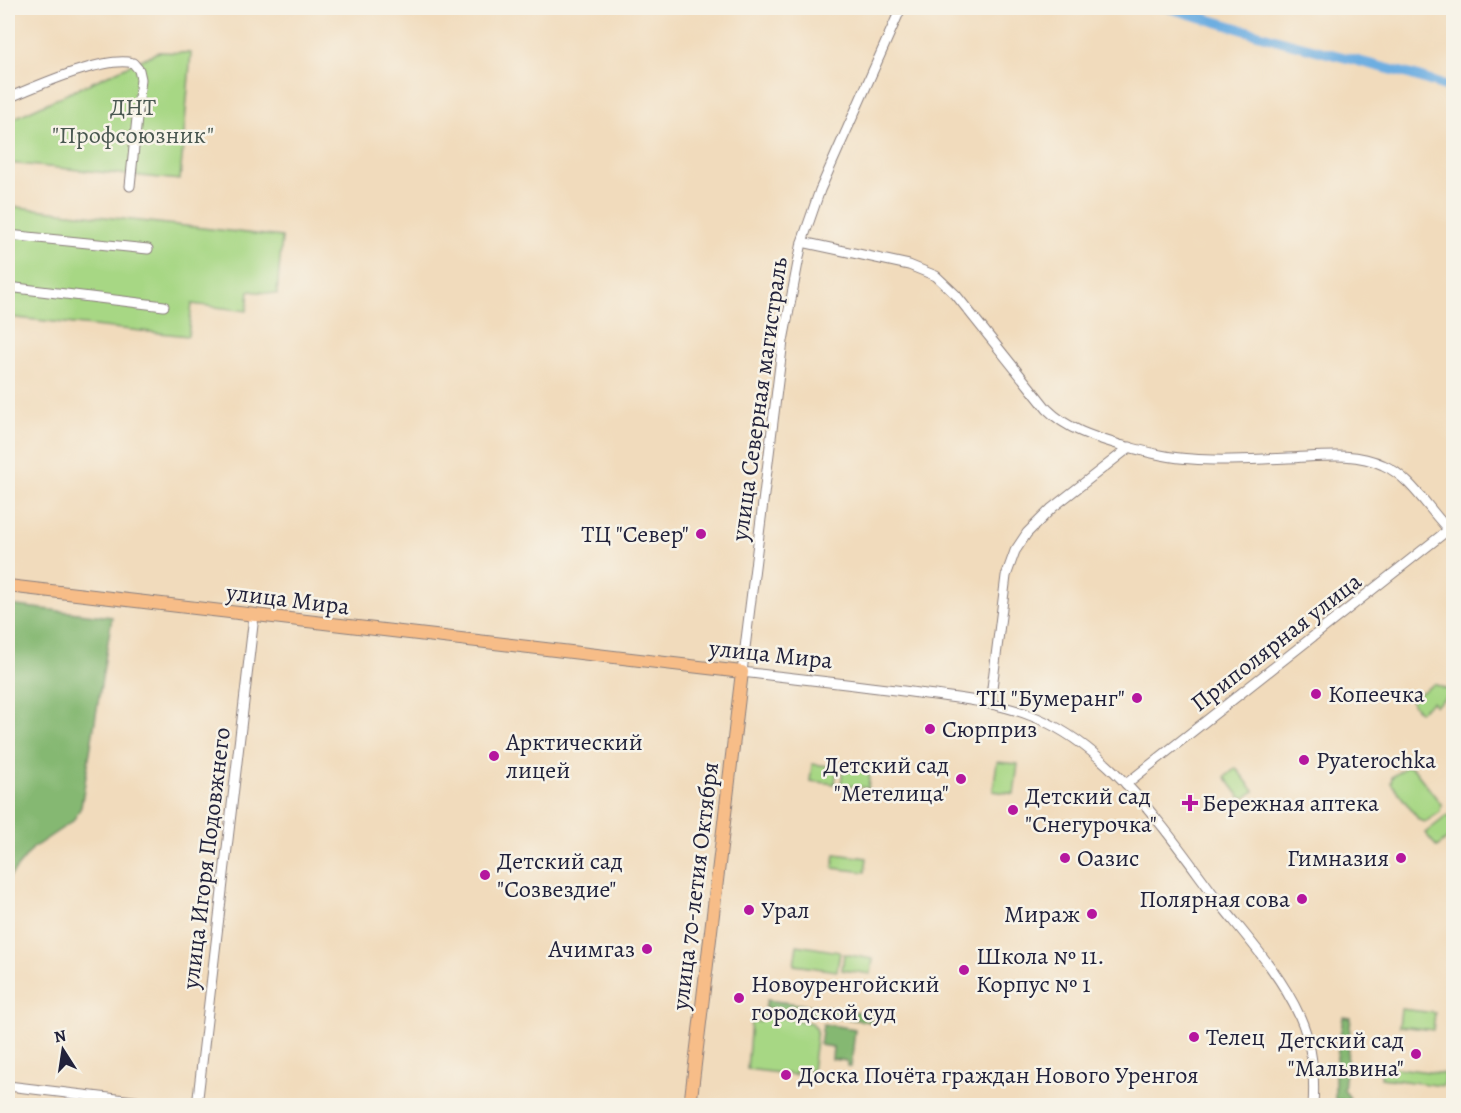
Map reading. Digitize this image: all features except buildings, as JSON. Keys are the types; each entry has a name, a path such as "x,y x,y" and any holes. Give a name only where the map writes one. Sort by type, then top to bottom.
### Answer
{"main road":[{"name":"улица Мира","path":"8,586 742,672"},
{"name":"улица 70-летия Октября","path":"690,1106 742,672"}],"street":[{"name":"улица Северная магистраль","path":"742,672 783,341 802,242 820,190 902,8"},
{"path":"8,98 55,78 85,69 113,63 133,63 139,70 141,79 130,186"},
{"path":"8,235 148,249"},
{"path":"802,242 909,265 936,276 958,298 1054,416 1087,435 1160,455 1191,459 1341,456 1371,460 1386,466 1400,476 1451,533"},
{"path":"8,287 164,306"},
{"path":"990,704 1006,576 1015,551 1027,532 1052,508 1130,447"},
{"name":"Приполярная улица","path":"1126,784 1451,533"},
{"name":"улица Игоря Подовжнего","path":"197,1106 254,616"},
{"name":"улица Мира","path":"742,672 896,690 990,704 1025,713 1059,729 1100,758 1126,784 1259,952 1292,1001 1303,1025 1309,1046 1314,1081 1313,1106"},
{"path":"8,1086 176,1106"}],"green space":[{"name":"ДНТ \"Профсоюзник\"","path":"158,52 191,53 180,180 8,163 8,121"},
{"path":"8,206 282,237 277,294 249,291 247,311 192,304 188,336 8,317"},
{"path":"8,605 112,617 81,807 73,821 33,848 8,879"},
{"path":"1434,684 1453,692 1435,706 1432,702 1419,712 1410,700"},
{"path":"997,762 1018,764 1014,794 993,791"},
{"path":"812,764 837,767 835,784 810,781"},
{"path":"1407,766 1413,768 1441,804 1440,812 1425,822 1419,820 1391,783 1392,777"},
{"path":"843,767 870,771 868,788 841,785"},
{"path":"1236,768 1254,791 1245,798 1240,797 1225,777"},
{"path":"1448,815 1453,822 1453,834 1437,847 1425,833"},
{"path":"835,854 867,858 865,872 833,868"},
{"path":"797,945 840,952 837,971 794,965"},
{"path":"844,954 873,959 871,974 842,970"},
{"path":"767,1000 872,1014 871,1022 765,1008"},
{"path":"1401,1009 1435,1013 1433,1030 1399,1026"},
{"path":"760,1014 812,1023 817,1030 812,1071 797,1068 795,1075 747,1069 751,1021 760,1022"},
{"path":"1343,1017 1351,1018 1344,1090 1350,1098 1346,1101 1335,1100 1335,1070"},
{"path":"823,1024 855,1029 851,1067 847,1066 847,1061 832,1059 833,1047 820,1045"},
{"path":"1382,1066 1445,1074 1443,1086 1381,1078"}],"waterway":[{"path":"1169,8 1285,42 1412,75 1454,89"}],"place":[{"name":"ТЦ \"Север\"","path":"701,534"},
{"name":"Копеечка","path":"1316,694"},
{"name":"ТЦ \"Бумеранг\"","path":"1137,698"},
{"name":"Сюрприз","path":"930,729"},
{"name":"Арктический лицей","path":"494,756"},
{"name":"Pyaterochka","path":"1304,760"},
{"name":"Детский сад \"Метелица\"","path":"961,779"},
{"name":"Бережная аптека","path":"1190,803"},
{"name":"Детский сад \"Снегурочка\"","path":"1013,810"},
{"name":"Оазис","path":"1065,858"},
{"name":"Гимназия","path":"1401,858"},
{"name":"Детский сад \"Созвездие\"","path":"485,875"},
{"name":"Полярная сова","path":"1302,899"},
{"name":"Урал","path":"749,910"},
{"name":"Мираж","path":"1092,914"},
{"name":"Ачимгаз","path":"647,949"},
{"name":"Школа № 11. Корпус № 1","path":"964,970"},
{"name":"Новоуренгойский городской суд","path":"739,998"},
{"name":"Телец","path":"1194,1037"},
{"name":"Детский сад \"Мальвина\"","path":"1416,1054"},
{"name":"Доска Почёта граждан Нового Уренгоя","path":"786,1075"}]}
